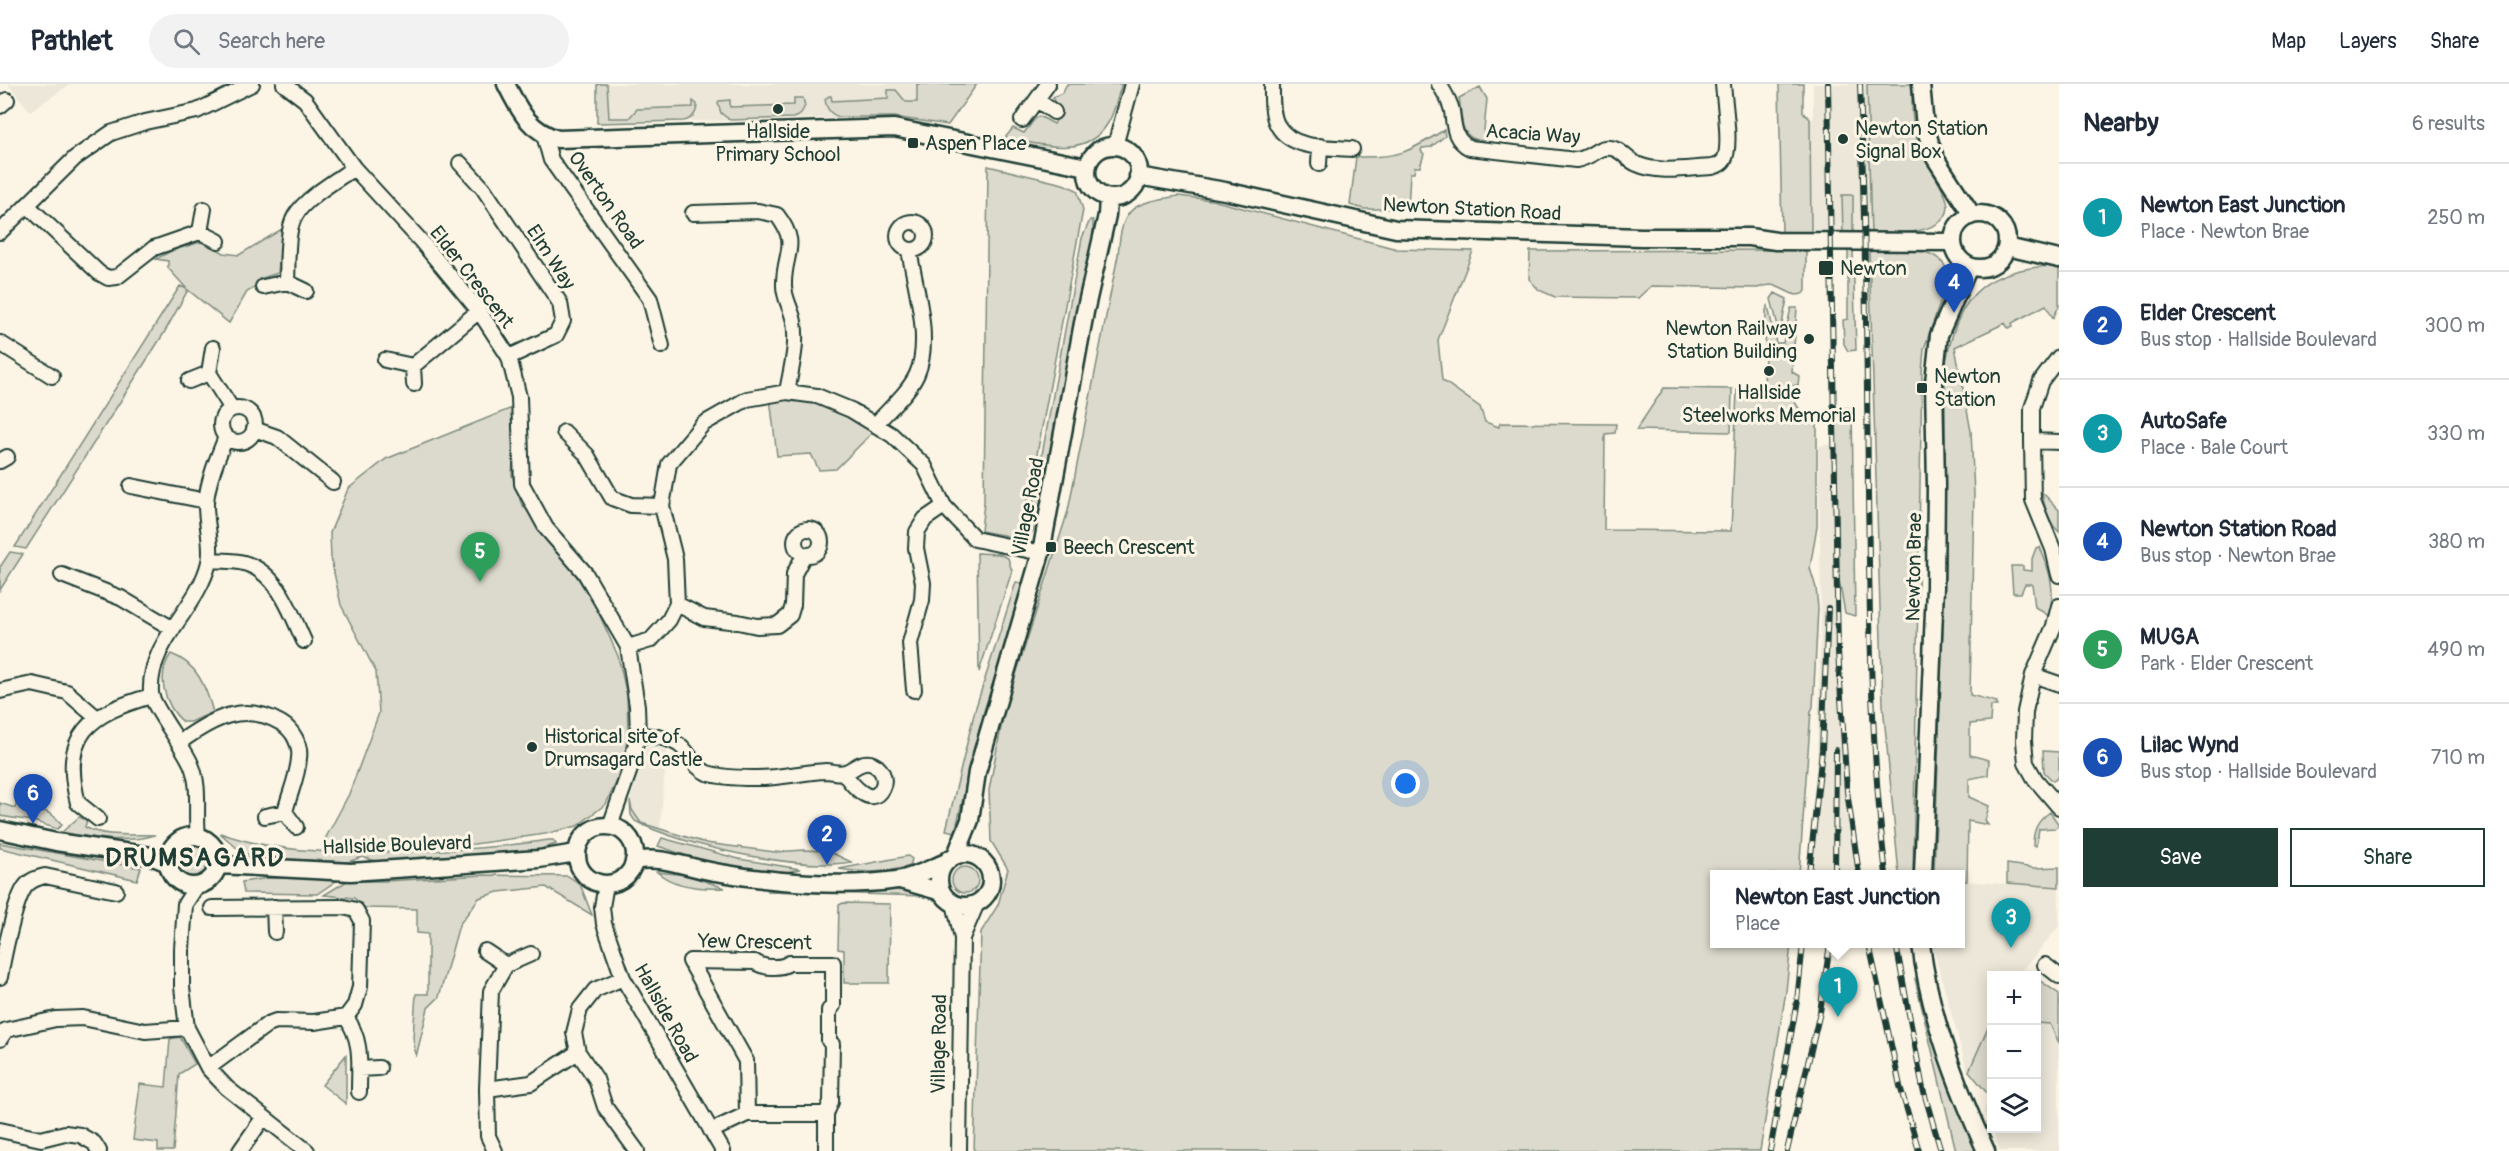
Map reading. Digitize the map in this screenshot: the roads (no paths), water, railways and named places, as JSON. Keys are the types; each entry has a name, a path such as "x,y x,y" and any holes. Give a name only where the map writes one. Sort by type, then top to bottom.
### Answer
{"street":[{"path":"0,232 75,158 111,133 145,122 197,111 252,84"},
{"name":"Elder Crescent","path":"284,84 304,100 354,168 421,241 479,311 509,357 519,397 522,484 546,528 585,573 628,647 638,706 638,735 630,772 610,826"},
{"name":"Overton Road","path":"506,84 528,122 544,135 551,160 650,298 662,346"},
{"path":"1022,120 1048,84"},
{"path":"1114,146 1132,84"},
{"path":"1272,84 1277,126 1287,136 1300,143 1352,149"},
{"name":"Acacia Way","path":"1439,84 1448,100 1456,136 1462,144 1470,148 1576,160 1588,159 1603,148 1616,148 1636,164 1654,169 1712,167 1724,160 1727,149 1723,84"},
{"path":"1921,84 1925,127 1935,158 1972,215"},
{"path":"1037,100 1054,112"},
{"path":"544,135 558,139 579,140 894,128 1087,167"},
{"path":"1114,146 1130,153 1135,159 1138,176 1136,184 1124,195 1108,198 1091,186 1087,167 1100,149 1114,146"},
{"path":"1318,164 1320,146"},
{"name":"Elm Way","path":"460,163 483,188 560,303 563,321 556,335 509,357"},
{"path":"287,282 291,228 295,215 310,200 354,168"},
{"name":"Newton Station Road","path":"1138,176 1225,191 1396,230 1641,237 1749,237 1776,241 1952,242"},
{"name":"Village Road","path":"978,857 970,820 976,772 1041,553 1085,312 1107,214 1108,198"},
{"path":"27,205 99,273 108,278 117,277 154,248 200,232 218,241"},
{"path":"200,232 204,209"},
{"path":"693,213 758,211 777,215 787,228 790,247 784,287 794,321 795,341 787,392"},
{"path":"1986,214 1996,219 2003,226 2007,237 2007,247 2003,257 1994,265 1983,269 1969,267 1962,262 1955,253 1952,242 1958,224 1972,215 1986,214"},
{"path":"2007,247 2059,259"},
{"path":"876,424 917,375 923,355 921,318 909,250"},
{"name":"Newton Brae","path":"1923,870 1935,587 1934,382 1939,335 1969,267"},
{"path":"263,287 287,282 306,291"},
{"path":"413,366 479,311"},
{"path":"0,343 52,376"},
{"path":"213,348 209,373 232,409"},
{"path":"2059,357 2041,381 2032,408 2033,500 2056,548 2059,575"},
{"path":"385,360 413,366"},
{"path":"413,366 414,384"},
{"path":"189,381 209,373"},
{"path":"628,647 651,640 669,620 677,604 675,559 662,506 669,464 703,424 747,399 787,392 817,396 876,424 892,435 924,465 944,506 975,539 1041,553"},
{"path":"232,409 245,410 254,419 254,429 250,437 244,441 231,441 226,437 221,425 222,418 232,409"},
{"path":"254,429 277,438 333,482"},
{"path":"564,432 587,455 612,498 631,505 662,506"},
{"path":"198,836 197,781 180,742 151,696 151,672 159,651 198,591 210,560 206,501 226,437"},
{"path":"2032,441 2059,442"},
{"path":"131,486 206,501"},
{"path":"914,690 910,643 922,600 923,583 916,548 917,532 925,519 944,506"},
{"path":"677,604 704,618 758,627 777,625 790,615 793,605 794,574 804,555"},
{"path":"210,560 247,563 266,575 284,596 304,641"},
{"path":"62,575 121,598 173,629"},
{"path":"2059,606 2054,626 2033,675 2025,712 2024,741 2026,764 2035,779 2059,807"},
{"path":"2033,675 2059,684"},
{"path":"0,691 32,684 67,692 97,718"},
{"path":"98,819 78,803 72,763 83,731 97,718 120,705 151,696"},
{"path":"180,742 216,720 247,712 270,717 288,728 297,742 300,758 285,812"},
{"path":"638,735 661,737 681,746 694,764 708,773 752,778 826,771 844,773"},
{"path":"264,816 285,812"},
{"path":"285,812 296,827"},
{"name":"Village Road","path":"950,859 970,820"},
{"path":"610,826 622,830 633,843 634,861 624,877 606,884 596,883 581,871 576,853 582,837 588,831 594,827 610,826"},
{"path":"0,830 56,842 151,856 168,863"},
{"path":"196,887 188,886 174,878 168,863 168,855 177,841 184,837 198,836 213,844 219,857 219,865 211,880 196,887 185,904 182,987 187,1028 208,1068 227,1088 307,1151"},
{"name":"Hallside Boulevard","path":"219,865 351,872 539,859 576,853"},
{"path":"634,861 647,858 666,860 711,872 782,881 865,882 900,880 967,854 978,857 988,868 990,884 988,891 977,903 965,906 900,880"},
{"path":"948,898 939,882 940,872 950,859"},
{"path":"0,978 5,948 24,888 33,879 45,876 116,891"},
{"name":"Hallside Road","path":"606,884 602,907 604,924 622,978 723,1151"},
{"name":"Village Road","path":"948,898 962,938 959,1151"},
{"name":"Village Road","path":"962,938 977,903"},
{"path":"274,907 275,932"},
{"path":"208,1068 268,1024 276,1021 314,1022 346,1017 355,1005 360,987 362,921 356,910 343,907 212,908"},
{"path":"1922,948 1932,1002 1955,1076 1986,1151"},
{"path":"485,951 506,965"},
{"path":"495,1151 488,1136 487,1089 491,991 506,965 531,954"},
{"name":"Yew Crescent","path":"747,1114 746,1061 690,961 755,962 761,966 784,967 789,963 833,963 832,1006 829,1010 829,1041 832,1044 831,1102 826,1114"},
{"path":"2045,965 2059,976"},
{"path":"622,978 595,990 580,1009 574,1033 578,1052 596,1079 605,1107 637,1151"},
{"path":"346,1017 356,1031 359,1046 359,1092"},
{"path":"2,1029 56,1019 83,1018 145,1031 187,1028"},
{"path":"487,1089 531,1083 578,1052"},
{"path":"359,1069 379,1068"},
{"path":"711,1131 747,1114 826,1114 826,1151"},
{"path":"240,1151 263,1118"},
{"path":"0,1130 41,1138 65,1133 80,1135 94,1143 99,1151"}],"railway":[{"path":"1828,84 1838,651 1847,791 1858,870"},
{"path":"1860,84 1866,288 1872,684 1877,779 1886,870"},
{"path":"1809,870 1822,750 1828,608"},
{"path":"1835,870 1836,750"},
{"path":"1770,1151 1797,1001 1803,948"},
{"path":"1787,1151 1820,1012 1829,948"},
{"path":"1870,948 1900,1086 1919,1151"},
{"path":"1897,948 1923,1089 1941,1151"}],"place":[{"name":"Hallside Primary School","path":"778,109"},
{"name":"Newton Station Signal Box","path":"1843,139"},
{"name":"Aspen Place","path":"913,143"},
{"name":"Newton","path":"1826,268"},
{"name":"Newton Station Road","path":"1954,313"},
{"name":"Newton Railway Station Building","path":"1809,339"},
{"name":"Hallside Steelworks Memorial","path":"1769,371"},
{"name":"Newton Station","path":"1922,388"},
{"name":"Beech Crescent","path":"1051,547"},
{"name":"MUGA","path":"480,582"},
{"name":"Historical site of Drumsagard Castle","path":"532,747"},
{"name":"Lilac Wynd","path":"33,824"},
{"name":"Elder Crescent","path":"827,865"},
{"name":"AutoSafe","path":"2011,948"},
{"name":"Newton East Junction","path":"1838,1017"}],"district":[{"name":"DRUMSAGARD","path":"195,858"}]}
